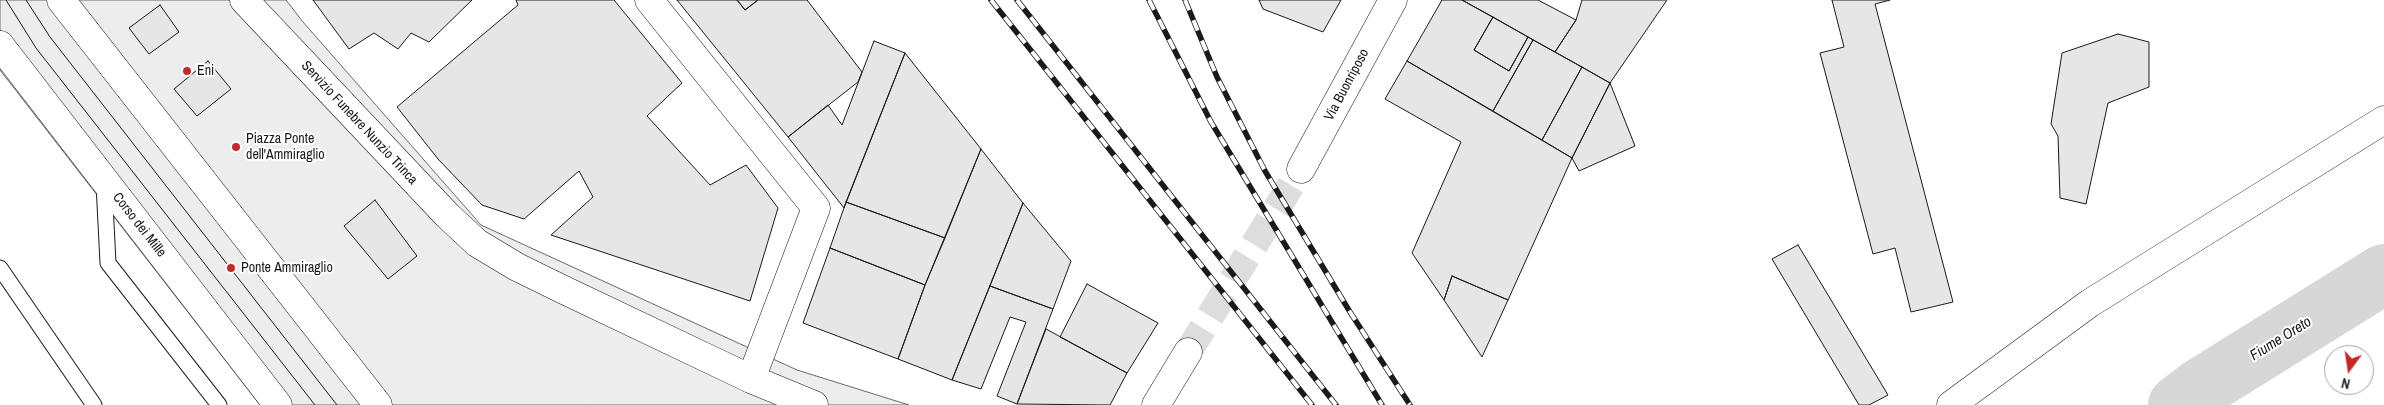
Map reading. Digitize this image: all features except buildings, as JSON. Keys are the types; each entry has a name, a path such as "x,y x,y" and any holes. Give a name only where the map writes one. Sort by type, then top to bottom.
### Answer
{"street":[{"path":"61,0 378,405"},
{"name":"Servizio Funebre Nunzio Trinca","path":"244,0 434,202 477,243 517,267 751,379 814,405"},
{"path":"649,0 816,208 751,379"},
{"name":"Via Buonriposo","path":"1301,169 1393,0"},
{"name":"Corso dei Mille","path":"0,45 278,405"},
{"path":"1951,405 2090,303 2384,120"},
{"path":"1156,405 1188,352"}],"lane":[{"path":"104,180 108,263 219,405"},
{"path":"0,268 94,405"}],"shaded area":[{"name":"Piazza Ponte dell'Ammiraglio","path":"0,0 286,0 303,22 481,225 797,370 909,405 260,405 0,70"}],"waterway":[{"name":"Fiume Oreto","path":"2178,405 2199,389 2384,274"}],"tunnel":[{"path":"1188,352 1301,169"}],"tram line":[{"path":"6,0 36,48 315,405"},
{"path":"26,0 50,37 337,405"}],"railway":[{"path":"991,0 1312,405"},
{"path":"1017,0 1336,405"},
{"path":"1149,0 1211,122 1382,405"},
{"path":"1185,0 1217,77 1265,171 1350,312 1410,405"}],"place":[{"name":"Eni","path":"187,71"},
{"name":"Piazza Ponte dell'Ammiraglio","path":"236,147"},
{"name":"Ponte Ammiraglio","path":"231,268"}]}
